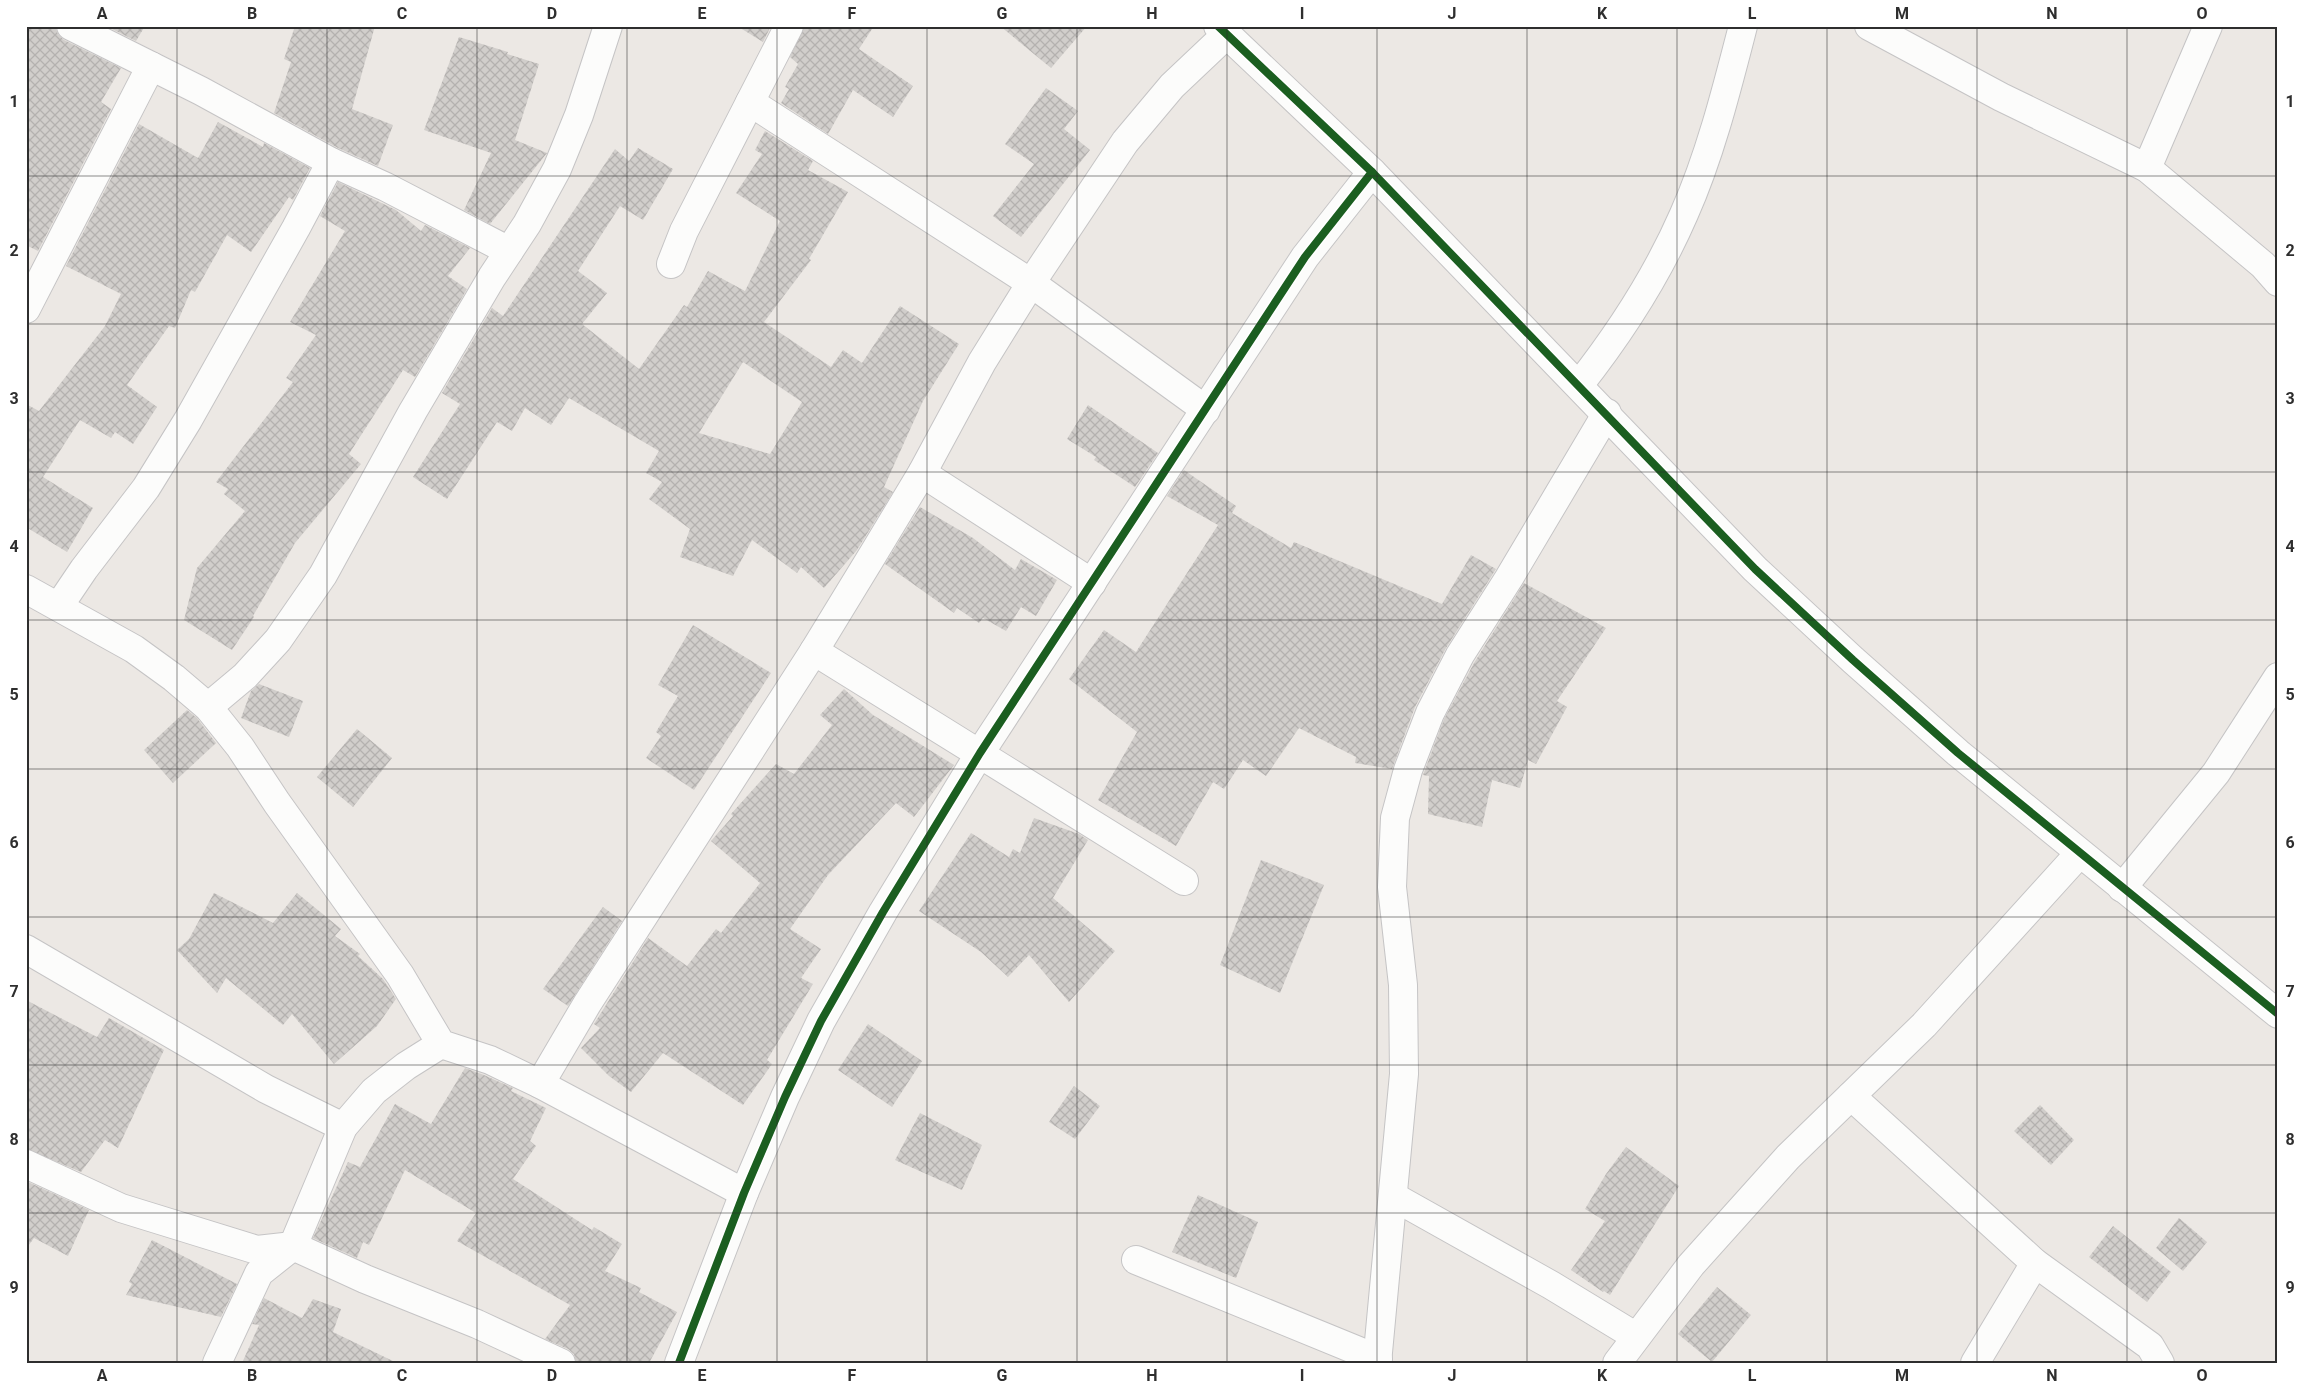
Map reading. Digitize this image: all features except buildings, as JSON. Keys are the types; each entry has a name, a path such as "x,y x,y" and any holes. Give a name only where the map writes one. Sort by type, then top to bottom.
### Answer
{"street":[{"path":"71,26 151,66 331,162 386,187 509,251"},
{"path":"208,707 245,676 278,640 323,575 413,411 527,224 557,169 580,115 608,26"},
{"path":"671,264 684,231 790,26"},
{"path":"1579,385 1611,344 1641,297 1684,214 1722,106 1743,26"},
{"path":"1869,26 2001,96 2147,168 2263,265 2278,282"},
{"path":"2147,168 2208,26"},
{"path":"540,1084 587,1004 814,651 922,473 982,362 1031,283 1125,142 1172,86 1223,30 1372,172 1607,413 1755,569 1846,654 1958,753 2079,854 2278,1014"},
{"path":"26,309 151,66"},
{"path":"750,102 1031,283 1206,410"},
{"path":"59,606 84,569 146,488 183,429 292,236 331,162"},
{"path":"679,1363 744,1193 785,1097 821,1021 883,912 980,753 1305,257 1372,172"},
{"path":"1136,1260 1377,1361 1394,1197 1404,1074 1403,986 1392,888 1395,818 1408,770 1430,713 1460,655 1509,578 1607,413"},
{"path":"922,473 1092,583"},
{"path":"26,589 134,649 208,707 240,747 277,803 400,975 441,1044 490,1060 540,1084 744,1193"},
{"path":"814,651 1184,882"},
{"path":"2122,888 2216,773 2278,677"},
{"path":"1617,1363 1635,1336 1691,1265 1788,1156 1924,1025 2079,854"},
{"path":"26,950 266,1089 343,1127"},
{"path":"217,1363 259,1273 293,1246 343,1127 374,1091 406,1066 441,1044"},
{"path":"1851,1096 2035,1263 2150,1346 2160,1363"},
{"path":"26,1164 121,1208 256,1250 293,1246 365,1279 477,1324 561,1363"},
{"path":"1394,1197 1551,1285 1635,1336"},
{"path":"1975,1363 2035,1263"}],"cycle path":[{"path":"1218,26 1372,172 1755,569 1853,660 1958,753 2278,1014"},
{"path":"679,1363 744,1193 785,1097 821,1021 883,912 980,753 1305,257 1372,172"}]}
